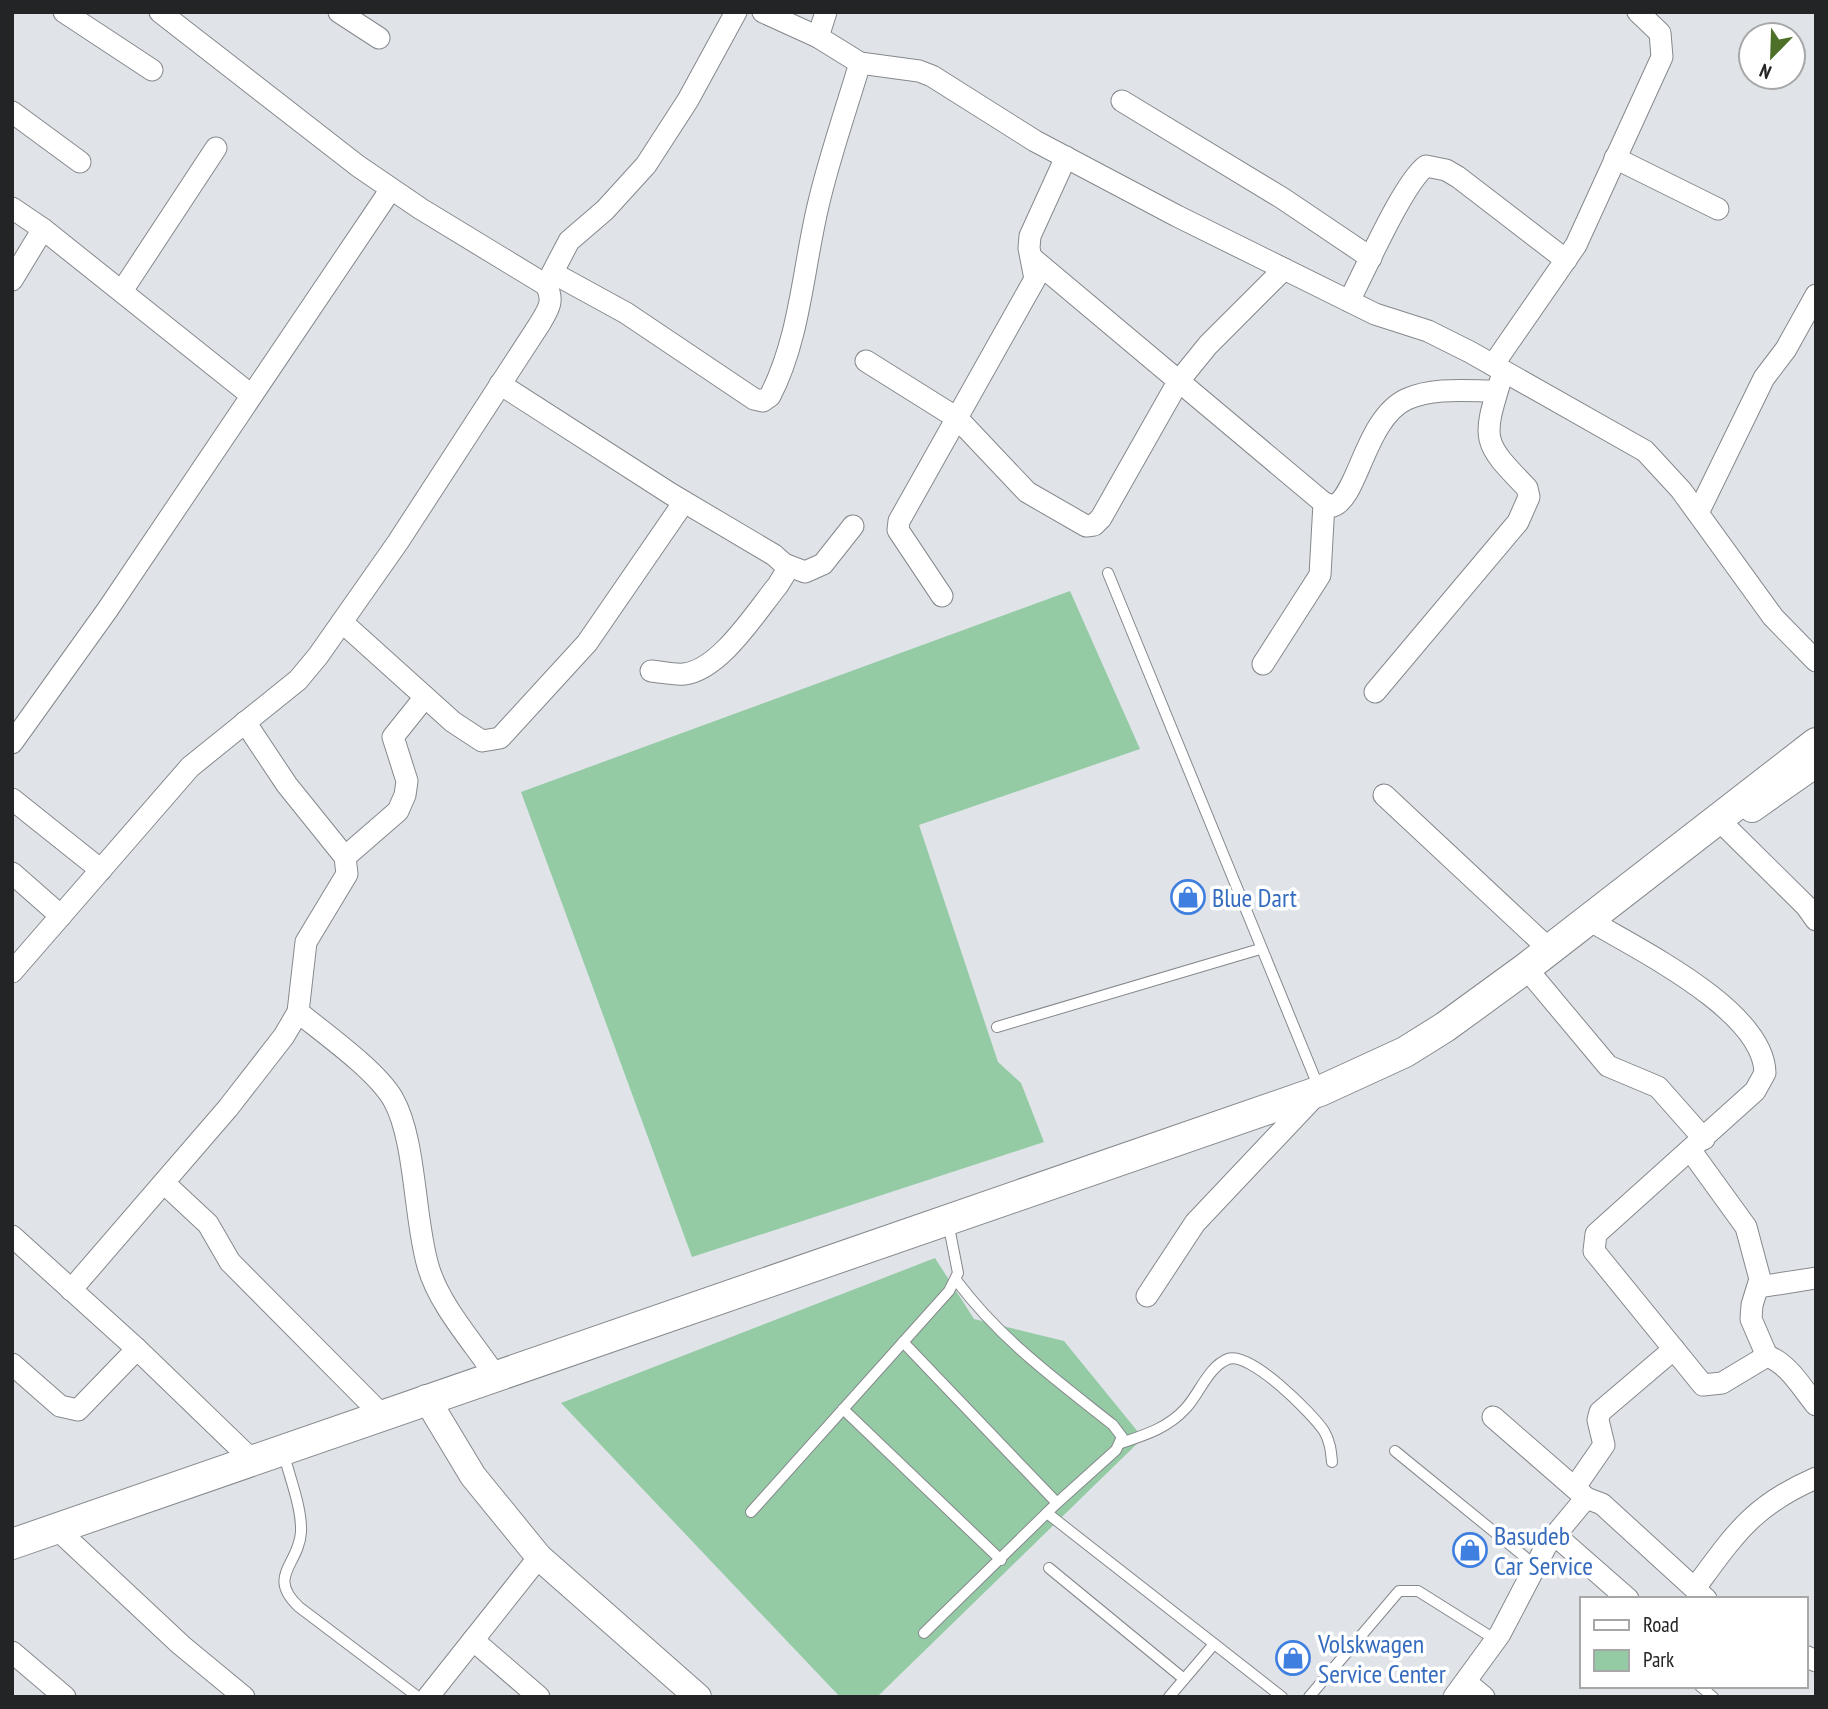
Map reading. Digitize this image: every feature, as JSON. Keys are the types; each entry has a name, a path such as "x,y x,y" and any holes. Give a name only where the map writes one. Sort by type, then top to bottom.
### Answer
{"main road":[{"path":"12,1544 426,1398 1320,1091 1405,1052 1527,968 1628,888 1672,862 1814,762"}],"street":[{"path":"64,12 152,70"},
{"path":"160,12 391,189 550,279 626,313 754,398 763,401 770,396 788,351 802,295 818,205 860,63"},
{"path":"15,962 61,916 190,767 298,680 342,622 550,307 550,279 569,241 605,210 646,165 688,100 736,12"},
{"path":"763,12 818,37 860,63 919,71 932,76 1066,157 1349,301 1398,323 1428,331 1498,367 1645,451 1661,465 1698,513 1741,576 1816,661"},
{"path":"818,37 826,12"},
{"path":"1375,692 1518,522 1526,508 1527,488 1497,456 1486,431 1497,391 1498,367 1566,260 1662,57 1660,33 1638,12"},
{"path":"344,13 379,38"},
{"path":"1122,101 1282,198 1371,258"},
{"path":"12,113 80,162"},
{"path":"122,291 216,148"},
{"path":"942,596 898,530 905,509 1035,279 1030,236 1066,157"},
{"path":"1615,158 1718,209"},
{"path":"1349,301 1418,172 1426,166 1433,166 1458,177 1566,260"},
{"path":"12,743 108,609 391,189"},
{"path":"12,208 43,229 251,395"},
{"path":"12,280 43,229"},
{"path":"1032,258 1324,503 1333,506 1344,499 1369,440 1396,405 1432,393 1497,391"},
{"path":"866,361 957,418 1027,492 1074,521 1094,525 1101,518 1178,382 1208,345 1284,269"},
{"path":"1698,513 1759,389 1786,349 1816,295"},
{"path":"500,384 684,502 774,555 784,564 805,572 823,564 853,526"},
{"path":"342,622 474,737 482,741 500,738 587,643 684,502"},
{"path":"1263,664 1320,575 1324,503"},
{"path":"652,671 683,674 701,670 717,659 778,585 786,572 784,564"},
{"path":"345,857 398,811 407,781 393,737 425,697"},
{"path":"71,1290 228,1108 284,1036 298,1012 306,942 341,889 347,874 345,857 287,785 245,722"},
{"path":"1628,888 1646,865 1816,733"},
{"path":"1628,888 1657,880 1814,762"},
{"path":"1384,795 1550,950"},
{"path":"12,799 101,870"},
{"path":"1727,828 1806,906 1816,920"},
{"path":"12,873 61,916"},
{"path":"1589,920 1721,1002 1759,1050 1765,1063 1760,1084 1698,1145 1596,1234 1594,1251 1703,1385 1714,1386 1767,1356 1777,1359 1816,1405"},
{"path":"1527,968 1608,1066 1658,1087 1698,1145 1746,1227 1759,1287 1752,1305 1751,1319 1767,1356"},
{"path":"298,1012 378,1080 393,1099 403,1126 429,1270 440,1293 495,1375"},
{"path":"1147,1296 1195,1223 1320,1091"},
{"path":"164,1183 208,1224 230,1262 381,1414"},
{"path":"12,1236 137,1349 253,1461"},
{"path":"1759,1287 1816,1278"},
{"path":"12,1364 60,1406 78,1410 137,1349"},
{"path":"1484,1697 1460,1689 1496,1640 1604,1445 1599,1429 1600,1412 1674,1349"},
{"path":"426,1398 473,1476 539,1558 698,1697"},
{"path":"1493,1417 1580,1492 1602,1504 1701,1593 1742,1525 1786,1491 1816,1478"},
{"path":"57,1529 181,1645 244,1697"},
{"path":"1555,1535 1626,1597"},
{"path":"428,1697 539,1558"},
{"path":"473,1640 539,1697"},
{"path":"12,1652 65,1697"}],"lane":[{"path":"1108,573 1320,1091"},
{"path":"997,1027 1260,949"},
{"path":"947,1219 956,1254 956,1280 979,1310 1016,1349 1119,1430 1121,1443"},
{"path":"751,1512 956,1280"},
{"path":"903,1342 1057,1503"},
{"path":"925,1633 1121,1443 1168,1424 1186,1408 1216,1368 1227,1359 1237,1358 1250,1363 1299,1401 1324,1432 1332,1462"},
{"path":"844,1409 1001,1560"},
{"path":"283,1450 301,1533 284,1580 285,1591 299,1607 418,1697"},
{"path":"1395,1451 1536,1566"},
{"path":"1047,1513 1282,1697"},
{"path":"1049,1568 1184,1679"},
{"path":"1309,1697 1382,1607 1399,1591 1418,1591 1496,1640"},
{"path":"1169,1697 1214,1644"}],"green space":[{"path":"1070,591 1140,749 919,825 998,1062 1021,1083 1044,1142 692,1257 521,792"},
{"path":"935,1258 974,1319 1064,1341 1143,1438 877,1697 840,1697 561,1403"}],"place":[{"name":"Blue Dart","path":"1188,897"},
{"name":"Basudeb Car Service","path":"1470,1550"},
{"name":"Volskwagen Service Center","path":"1293,1658"}]}
